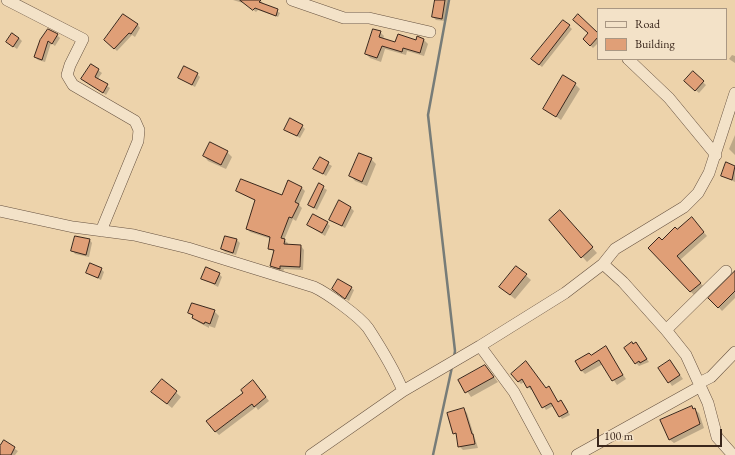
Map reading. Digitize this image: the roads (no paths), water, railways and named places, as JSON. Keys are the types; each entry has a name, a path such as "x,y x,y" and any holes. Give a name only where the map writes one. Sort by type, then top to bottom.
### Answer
{"street":[{"path":"7,0 83,39 67,75 73,85 135,121 139,130 138,141 101,231"},
{"path":"292,0 344,18 369,18 430,32"},
{"path":"629,60 669,98 716,155"},
{"path":"311,455 403,391 480,346 565,293 604,264 615,249 684,207 698,193 716,155 735,93"},
{"path":"0,211 73,227 134,235 188,248 314,286 325,292 367,328 374,341 393,367 403,391"},
{"path":"604,264 623,282 686,355 710,408 717,437 733,455"},
{"path":"666,330 726,271"},
{"path":"480,346 514,392 548,455"},
{"path":"577,455 711,377 735,352"}],"waterway":[{"path":"449,0 428,115 455,351 454,357"},
{"path":"433,455 452,367"}]}
